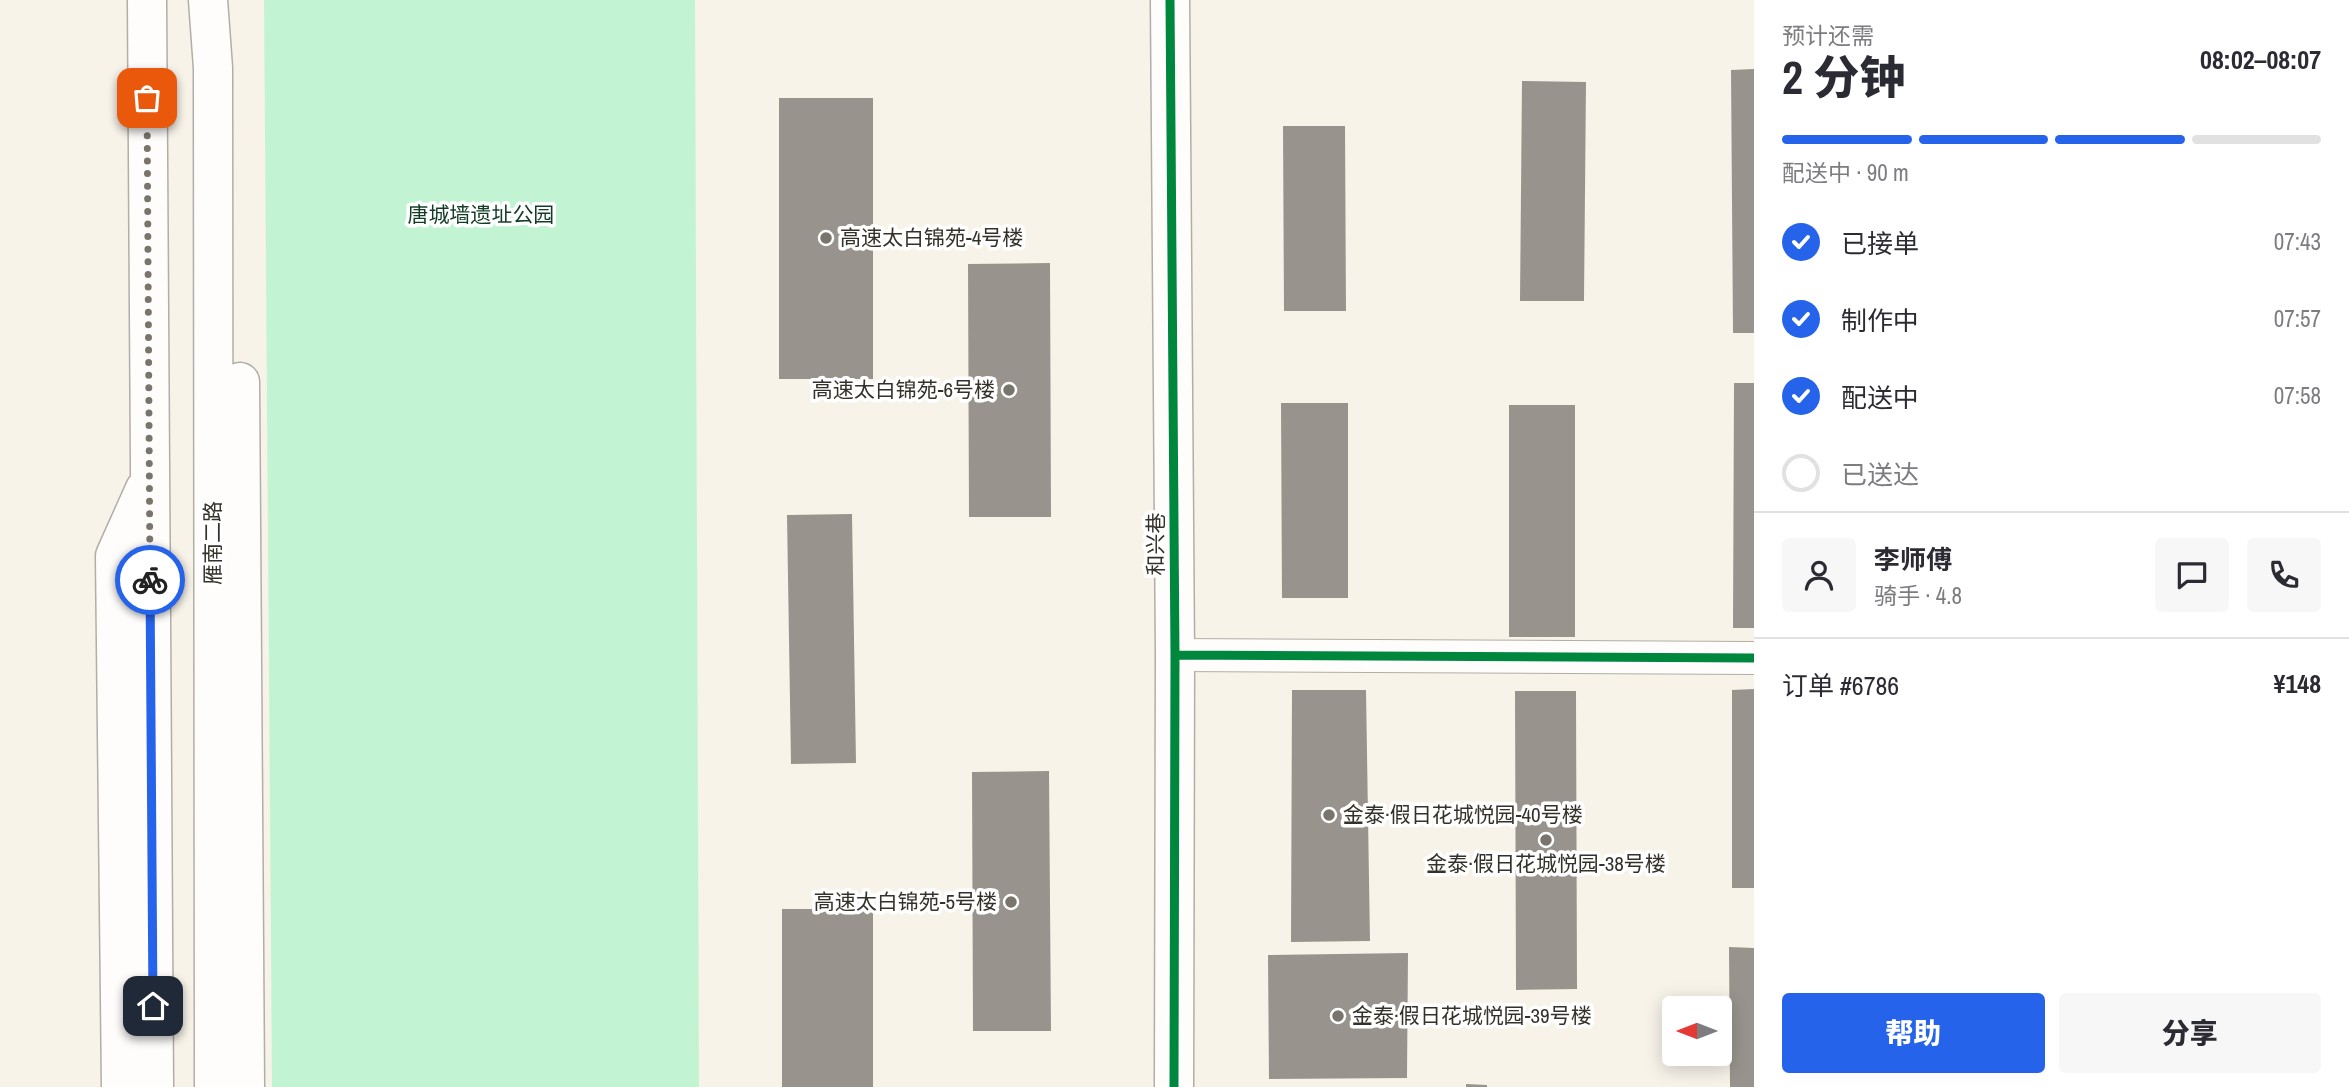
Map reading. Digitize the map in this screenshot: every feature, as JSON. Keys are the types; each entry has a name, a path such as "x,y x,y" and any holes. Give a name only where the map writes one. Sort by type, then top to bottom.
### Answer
{"main road":[{"path":"147,0 154,1087"},
{"name":"和兴巷","path":"1170,0 1175,655 1174,1087"},
{"path":"208,8 237,68 245,1087"},
{"name":"雁南二路","path":"208,8 213,68 214,1087"},
{"path":"121,1087 116,556 150,477"}],"street":[{"path":"1175,655 1754,658"}],"green space":[{"name":"唐城墙遗址公园","path":"264,0 695,0 699,1087 272,1087"}],"building":[{"path":"1754,69 1754,333 1733,333 1731,70"},
{"path":"1522,81 1586,82 1584,301 1520,301"},
{"name":"高速太白锦苑-4号楼","path":"779,98 873,98 873,379 779,379"},
{"path":"1283,126 1345,126 1346,311 1284,311"},
{"name":"高速太白锦苑-6号楼","path":"1050,263 1051,517 969,517 968,264"},
{"path":"1734,383 1754,383 1754,628 1733,628"},
{"path":"1281,403 1348,403 1348,598 1282,598"},
{"path":"1509,405 1575,405 1575,637 1509,637"},
{"path":"852,514 856,763 791,764 787,515"},
{"path":"1754,689 1754,888 1732,888 1732,690"},
{"name":"金泰·假日花城悦园-40号楼","path":"1292,690 1366,690 1370,941 1291,942"},
{"name":"金泰·假日花城悦园-38号楼","path":"1515,691 1576,691 1577,989 1516,990"},
{"name":"高速太白锦苑-5号楼","path":"1049,771 1051,1031 973,1031 972,772"},
{"path":"782,909 873,909 873,1087 782,1087"},
{"path":"1729,947 1754,948 1754,1087 1730,1087 1732,996 1729,996"},
{"name":"金泰·假日花城悦园-39号楼","path":"1408,953 1407,1078 1269,1079 1268,955"},
{"path":"1466,1084 1487,1085 1487,1087 1466,1087"}],"cycle path":[{"path":"1170,0 1175,655 1174,1087"},
{"path":"1175,655 1754,658"}],"way so far":[{"path":"147,98 150,580"}],"place":[{"name":"高速太白锦苑-4号楼","path":"826,238"},
{"name":"高速太白锦苑-6号楼","path":"1009,390"},
{"name":"金泰·假日花城悦园-40号楼","path":"1329,815"},
{"name":"金泰·假日花城悦园-38号楼","path":"1546,840"},
{"name":"高速太白锦苑-5号楼","path":"1011,902"},
{"name":"金泰·假日花城悦园-39号楼","path":"1338,1016"}],"route":[{"path":"150,580 153,1006"}]}
